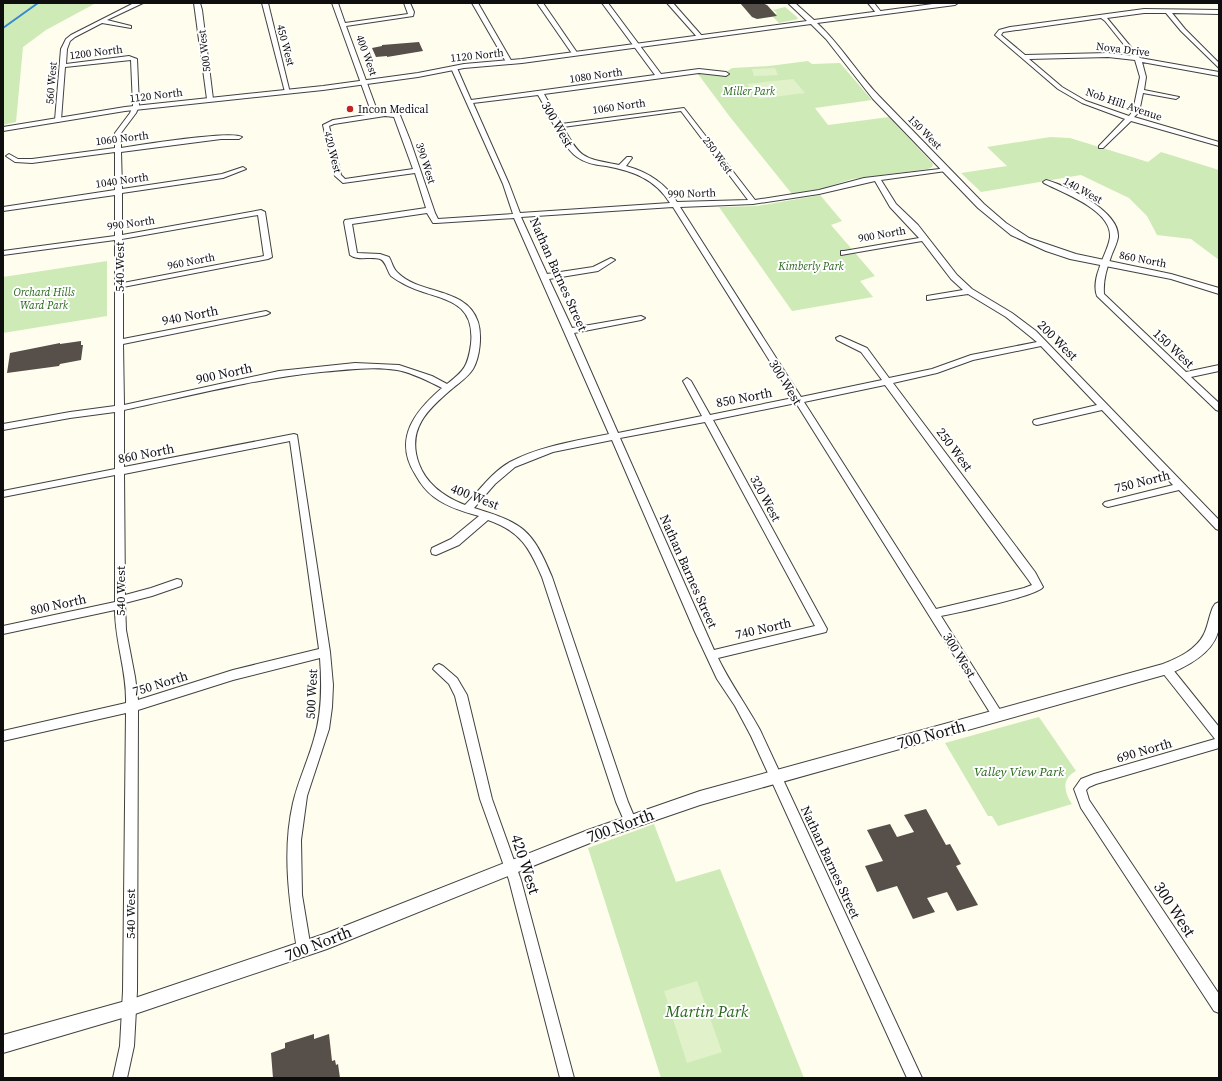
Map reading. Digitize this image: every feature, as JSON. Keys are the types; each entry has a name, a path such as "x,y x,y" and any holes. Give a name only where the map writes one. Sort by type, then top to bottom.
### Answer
{"street":[{"path":"102,21 140,3"},
{"name":"500 West","path":"197,3 210,99"},
{"name":"450 West","path":"265,3 288,92"},
{"name":"400 West","path":"335,3 376,115"},
{"path":"343,25 411,15 407,3"},
{"path":"475,3 509,62"},
{"path":"540,3 575,54"},
{"path":"605,3 659,76"},
{"path":"670,3 700,37"},
{"name":"150 West","path":"791,3 828,38 868,89 1006,228 1036,244 1063,253"},
{"path":"871,3 879,13"},
{"name":"1120 North","path":"3,129 136,108 364,83 454,68 575,54 955,3"},
{"path":"1102,16 1144,11 1219,12"},
{"path":"1167,11 1183,30 1219,66"},
{"path":"1101,147 1137,109 1143,74 1138,59 1107,20 1102,16"},
{"name":"Nob Hill Avenue","path":"1102,16 1010,29 998,34 1000,38 1060,88 1094,107 1219,144"},
{"path":"102,21 129,27"},
{"name":"560 West","path":"58,120 64,49 68,40 102,21"},
{"name":"Nova Drive","path":"1023,57 1098,55 1138,59 1219,74"},
{"name":"1200 North","path":"63,66 134,59 136,108"},
{"name":"Nathan Barnes Street","path":"454,68 711,656 751,722 915,1078"},
{"name":"1080 North","path":"470,102 699,71 726,74"},
{"path":"1141,91 1176,97"},
{"name":"300 West","path":"540,93 573,150 582,158 640,172 657,182 667,192 998,716"},
{"name":"540 West","path":"120,1078 127,1046 129,1008 132,706 130,674 120,634 118,286 119,150 120,129 130,118 136,108"},
{"name":"1060 North","path":"559,126 682,109"},
{"name":"250 West","path":"682,109 753,202"},
{"name":"390 West","path":"376,115 394,114 399,117 432,217 436,221"},
{"name":"420 West","path":"376,115 328,123 326,125 338,176 343,181 417,171"},
{"name":"1060 North","path":"9,156 17,161 24,162 221,136 239,137"},
{"path":"621,167 629,158"},
{"name":"1040 North","path":"3,209 223,176 243,169"},
{"name":"990 North","path":"436,221 675,205 753,202 813,194 853,182 946,169"},
{"name":"200 West","path":"878,178 893,205 915,227 949,273 969,291 1019,322 1043,343 1219,526"},
{"name":"140 West","path":"1046,182 1094,206 1108,219 1113,228 1114,238 1104,263"},
{"name":"400 West","path":"430,210 348,222 354,254 383,257 388,261 392,272 400,280 461,304 468,311 475,329 473,358 468,370 424,410 414,424 410,438 410,454 419,476 428,487 445,501 507,524 520,532 532,545 539,557 624,808 630,821"},
{"name":"990 North","path":"3,253 119,236 261,212 268,257"},
{"name":"900 North","path":"844,253 924,239"},
{"name":"860 North","path":"1063,253 1174,277 1219,291"},
{"name":"960 North","path":"118,286 268,257"},
{"path":"545,277 596,268 612,260"},
{"name":"150 West","path":"1104,263 1102,267 1100,289 1104,299 1219,408"},
{"path":"930,298 969,291"},
{"name":"940 North","path":"119,342 266,313"},
{"path":"569,330 641,318"},
{"name":"250 West","path":"840,338 864,350 1038,586 1026,592 934,614"},
{"name":"850 North","path":"467,509 501,473 522,460 551,449 887,382 934,371 971,358 1043,343"},
{"name":"900 North","path":"3,427 119,408 279,374 355,366 399,368 429,378 448,388"},
{"path":"1184,375 1219,368"},
{"name":"320 West","path":"687,381 822,629"},
{"path":"1037,422 1105,406"},
{"name":"500 West","path":"294,437 325,652 328,687 325,719 301,797 294,834 294,871 299,921 304,949"},
{"name":"860 North","path":"3,494 294,437"},
{"name":"750 North","path":"1108,504 1182,486"},
{"path":"436,551 455,542 486,516"},
{"name":"800 North","path":"3,630 120,602 176,583"},
{"name":"700 North","path":"3,1044 129,1008 224,978 304,949 630,821 700,798 1166,669 1185,661 1201,649 1212,631 1219,606"},
{"name":"740 North","path":"711,656 822,629"},
{"name":"750 North","path":"3,736 147,703 233,675 325,652"},
{"name":"420 West","path":"439,669 453,681 461,695 486,799 511,867 567,1078"},
{"path":"1166,669 1219,736"},
{"name":"690 North","path":"1080,789 1085,783 1094,779 1219,743"},
{"name":"300 West","path":"1080,789 1085,804 1219,1006"}],"green space":[{"path":"96,3 46,30 23,47 16,122 3,125 3,4"},
{"path":"785,7 798,19 779,23 773,17 777,16 775,14 777,13 773,10"},
{"name":"Miller Park","path":"808,61 812,64 840,63 872,100 815,108 828,125 889,117 933,164 932,167 928,169 852,179 824,188 792,194 730,117 698,74 726,72 732,68 769,66"},
{"path":"775,68 778,75 754,76 752,69"},
{"path":"793,79 805,93 759,99 747,84"},
{"path":"1050,137 1070,138 1148,162 1161,152 1219,170 1219,260 1191,239 1157,235 1147,216 1129,198 1081,175 981,192 961,173 1007,166 987,147"},
{"name":"Kimberly Park","path":"820,195 842,221 831,225 875,276 860,281 873,297 792,311 719,207 757,206"},
{"name":"Orchard Hills Ward Park","path":"107,261 107,316 3,333 3,277"},
{"name":"Valley View Park","path":"1039,717 1076,771 1068,778 1065,786 1067,795 1072,804 998,826 992,816 988,816 945,743"},
{"name":"Martin Park","path":"654,824 676,882 720,869 804,1078 661,1078 588,848"},
{"path":"697,981 722,1052 687,1063 664,991"}],"building":[{"path":"740,3 762,3 767,5 777,16 757,19 752,17"},
{"path":"419,42 423,51 387,57 376,57 372,48 382,45"},
{"path":"81,341 81,345 83,345 81,360 60,364 59,366 7,373 10,353 60,343"},
{"path":"926,809 946,845 950,844 961,864 956,866 978,905 957,911 947,892 927,898 935,912 913,919 897,886 877,892 865,866 883,861 867,830 890,824 897,837 914,832 904,815"},
{"path":"314,1034 314,1039 329,1034 332,1061 335,1060 336,1065 338,1064 340,1078 273,1078 271,1053 285,1048 285,1043"}],"waterway":[{"path":"3,28 38,3"}],"place":[{"name":"Incon Medical","path":"350,109"}]}
